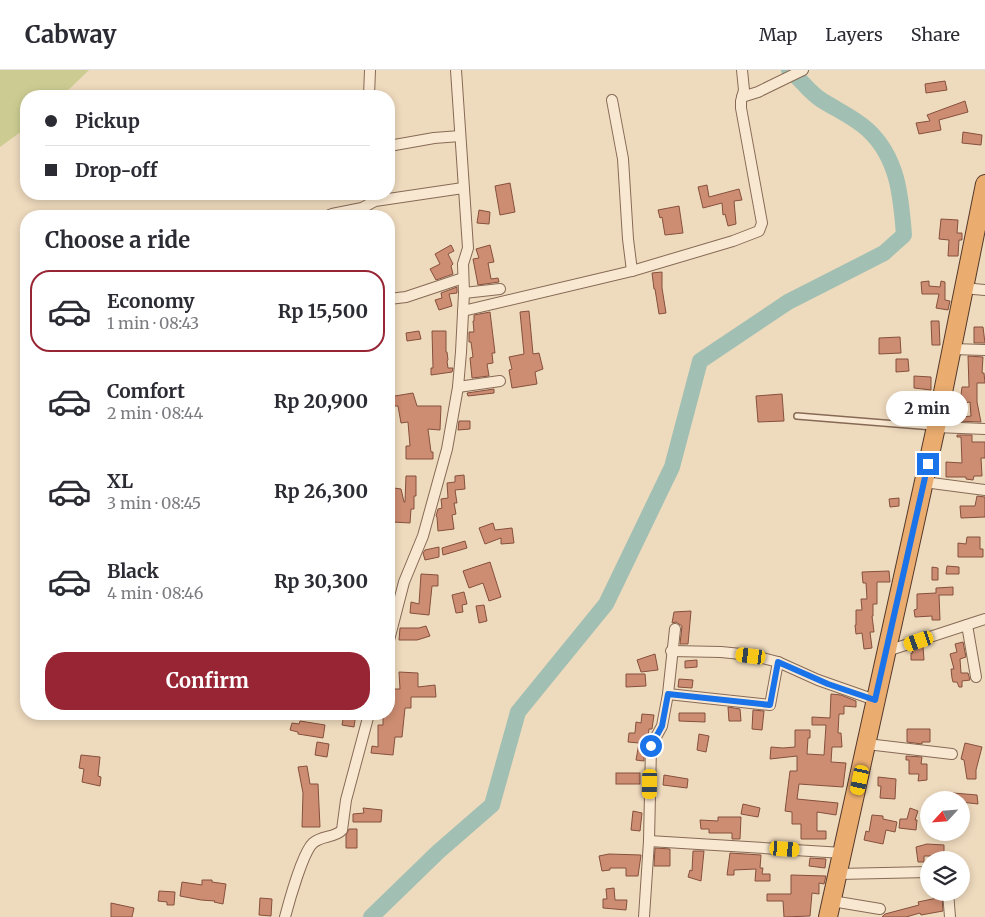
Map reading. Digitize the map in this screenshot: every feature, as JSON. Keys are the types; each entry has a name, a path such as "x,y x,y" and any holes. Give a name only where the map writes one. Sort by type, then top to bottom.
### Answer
{"highway":[{"path":"830,909 868,744 875,700 936,427 985,184"}],"street":[{"path":"369,90 370,70"},
{"path":"395,617 404,582 423,536 447,449 458,387 464,293 463,264 468,248 456,70"},
{"path":"463,311 632,271 755,233 762,223 743,122 742,97 744,90 742,70"},
{"path":"742,97 766,89 802,70"},
{"path":"612,100 623,159 632,271"},
{"path":"395,145 434,138 460,136"},
{"path":"395,198 463,188"},
{"path":"352,210 382,200"},
{"path":"395,299 464,278"},
{"path":"963,288 985,290"},
{"path":"464,293 500,289"},
{"path":"952,348 985,350"},
{"path":"458,387 500,381"},
{"path":"936,427 985,429"},
{"path":"924,482 985,490"},
{"path":"887,651 985,619"},
{"path":"967,625 976,677"},
{"path":"644,917 649,841 651,746 662,726 668,694 671,651 675,629"},
{"path":"671,651 721,652 778,662 823,682 875,700"},
{"path":"668,694 770,705 778,662"},
{"path":"285,917 299,873 313,843 327,836 336,835 342,830 346,800 367,720"},
{"path":"868,744 952,754"},
{"path":"649,841 844,853"},
{"path":"838,874 920,872"},
{"path":"949,901 950,917"},
{"path":"830,909 880,909"}],"lane":[{"path":"797,416 936,427"}],"green space":[{"path":"0,70 89,70 68,90 20,90 20,132 0,147"}],"building":[{"path":"945,81 947,90 926,93 925,84"},
{"path":"965,101 968,112 939,120 941,130 919,134 916,123 930,121 927,115"},
{"path":"963,132 982,135 981,145 962,143"},
{"path":"510,183 515,212 500,215 495,186"},
{"path":"707,185 709,197 739,189 742,200 734,201 736,224 728,226 725,214 723,215 722,203 703,208 698,187"},
{"path":"679,206 683,233 665,235 662,217 660,218 658,210"},
{"path":"479,210 490,212 489,224 477,223"},
{"path":"941,219 958,220 957,233 962,233 962,240 959,240 958,256 948,256 949,240 939,239"},
{"path":"451,245 454,251 448,254 453,264 451,266 453,274 436,280 430,269 440,264 435,254"},
{"path":"490,245 494,262 488,263 491,279 498,278 499,282 478,285 473,259 479,258 476,249"},
{"path":"662,272 662,288 666,313 659,314 652,273"},
{"path":"929,281 929,286 940,287 941,281 945,282 945,300 950,301 948,310 936,308 939,294 922,294 921,282"},
{"path":"457,287 457,293 449,294 452,306 439,310 435,300 442,298 441,293"},
{"path":"529,311 533,354 539,353 543,369 535,372 537,384 512,388 509,370 512,369 509,357 524,354 520,312"},
{"path":"490,312 495,353 492,353 493,363 487,364 489,376 472,378 470,358 473,357 471,342 469,342 469,332 474,332 474,315"},
{"path":"931,321 939,321 940,345 932,345"},
{"path":"974,327 983,327 985,343 974,343"},
{"path":"419,331 421,339 407,341 406,333"},
{"path":"432,331 446,331 448,368 453,368 452,372 431,375 431,368 433,368"},
{"path":"900,337 901,353 879,354 879,338"},
{"path":"968,356 983,357 982,373 984,373 985,383 977,383 977,402 981,422 956,421 956,418 971,416 970,402 957,404 956,396 961,395 962,387 969,387"},
{"path":"896,359 908,359 909,371 896,372"},
{"path":"914,376 931,377 931,390 914,388"},
{"path":"494,389 494,393 468,396 467,393"},
{"path":"413,393 417,406 441,406 440,430 428,429 433,459 406,459 406,446 410,446 408,422 401,423 398,406 395,406 395,396"},
{"path":"782,394 784,421 758,422 756,396"},
{"path":"459,421 470,421 470,429 458,430"},
{"path":"957,435 972,435 972,442 985,442 985,458 981,458 982,476 974,476 973,480 966,479 966,477 946,477 946,462 962,463 961,437 957,437"},
{"path":"464,475 465,489 455,490 457,503 454,503 456,514 452,515 454,529 438,531 436,516 438,509 442,508 441,499 448,498 447,483 455,482 455,476"},
{"path":"406,476 416,476 416,496 414,496 414,509 411,509 410,523 395,522 395,488 401,489 405,502"},
{"path":"977,496 985,497 985,517 961,518 960,506 975,506"},
{"path":"899,498 899,506 890,507 889,499"},
{"path":"493,523 495,530 512,528 514,543 501,544 501,538 485,544 479,528"},
{"path":"967,537 980,537 980,549 983,549 983,557 958,557 958,543 966,544"},
{"path":"465,541 467,548 443,555 442,548"},
{"path":"439,547 439,557 425,560 423,553 425,550"},
{"path":"490,562 501,597 489,601 483,583 469,588 463,571"},
{"path":"947,566 959,567 959,574 946,574"},
{"path":"932,567 938,568 938,580 932,580"},
{"path":"889,571 890,582 877,582 877,604 873,604 872,616 874,632 870,632 872,648 864,649 862,633 856,634 855,625 856,610 862,610 861,599 867,599 866,583 863,583 862,572"},
{"path":"421,574 438,575 438,586 432,586 429,615 410,613 411,602 419,604"},
{"path":"953,587 953,595 939,595 940,620 932,620 932,616 915,617 914,610 917,609 917,594 936,593 936,588"},
{"path":"464,592 467,604 462,605 463,612 456,613 452,595"},
{"path":"484,605 487,621 479,623 476,606"},
{"path":"691,611 688,644 680,644 682,626 676,622 672,623 674,612"},
{"path":"426,626 430,636 417,640 399,640 400,628"},
{"path":"963,642 966,657 960,659 961,673 968,673 970,680 962,681 962,687 959,687 957,682 953,682 951,669 954,669 950,654 957,652 955,644"},
{"path":"923,646 924,660 911,660 912,650"},
{"path":"655,654 658,670 641,672 637,660"},
{"path":"697,660 697,667 685,668 685,661"},
{"path":"399,672 418,673 418,687 435,685 436,697 411,697 411,708 405,708 402,737 395,737 393,755 371,753 372,746 378,747 378,725 383,725 383,720 395,720 395,689 400,689"},
{"path":"626,674 645,674 646,686 626,687"},
{"path":"679,679 693,680 692,688 678,687"},
{"path":"831,694 841,695 856,701 856,707 844,706 844,714 839,714 838,733 841,733 842,747 832,747 831,762 846,763 843,787 799,784 797,799 838,803 836,815 817,812 817,831 826,831 826,839 801,839 801,824 792,824 792,812 785,811 790,771 797,771 797,756 770,759 771,747 795,747 795,730 810,730 807,754 824,755 826,725 812,725 812,717 830,718"},
{"path":"728,707 740,709 741,721 729,721"},
{"path":"753,710 764,711 762,730 752,729"},
{"path":"679,713 705,713 705,722 679,721"},
{"path":"642,714 654,715 652,729 649,729 644,745 644,761 636,760 639,743 628,742 629,733 635,733 636,722 641,723"},
{"path":"343,720 355,720 354,727 342,725"},
{"path":"300,721 325,725 323,738 298,734 298,732 290,730 292,723 299,724"},
{"path":"907,729 930,729 930,742 922,742 922,744 907,742"},
{"path":"699,734 709,736 706,752 697,750"},
{"path":"317,742 329,744 327,757 315,755"},
{"path":"965,743 982,747 976,770 976,779 967,779 964,760 961,759"},
{"path":"81,755 100,757 98,776 101,777 100,786 82,782 84,769 79,768"},
{"path":"906,756 922,757 921,764 927,764 927,780 918,781 919,774 909,774 909,760 906,760"},
{"path":"307,766 310,784 318,784 320,827 302,827 303,793 298,767"},
{"path":"616,773 640,773 640,784 616,784"},
{"path":"664,775 688,779 687,788 663,785"},
{"path":"878,777 896,779 895,799 880,798 881,786 878,786"},
{"path":"970,794 977,795 978,804 970,803"},
{"path":"743,804 760,808 758,817 741,814"},
{"path":"363,808 382,810 381,822 353,822 353,814 364,813"},
{"path":"910,808 918,811 915,820 917,820 916,830 899,828 900,819 907,819"},
{"path":"633,811 642,813 640,831 631,830"},
{"path":"872,815 883,816 883,819 897,822 895,832 886,830 883,844 864,840 866,831 869,832"},
{"path":"718,817 741,817 740,839 732,839 732,833 709,833 709,829 701,829 700,820 718,821"},
{"path":"349,829 357,829 357,848 346,848 346,835"},
{"path":"927,844 944,845 944,851 920,851 920,862 918,862 916,847"},
{"path":"655,848 670,849 670,866 654,866"},
{"path":"693,851 704,851 701,881 688,877 690,870 692,871"},
{"path":"730,853 761,855 760,868 763,868 762,874 770,874 770,881 755,881 756,869 734,870 734,875 727,875"},
{"path":"609,854 641,855 638,876 626,876 626,868 610,868 610,870 602,871 599,856"},
{"path":"810,858 826,859 825,868 809,866"},
{"path":"791,875 826,876 824,884 819,883 819,894 812,893 810,916 784,917 783,901 767,901 767,894 791,894"},
{"path":"202,880 212,880 212,882 226,884 223,904 180,896 182,882 202,885"},
{"path":"614,888 615,900 627,900 626,910 603,908 603,899 607,899 606,889"},
{"path":"159,891 175,892 174,905 167,905 167,902 158,901"},
{"path":"260,898 272,899 271,916 259,915"},
{"path":"942,901 943,911 921,915 920,913 906,917 882,917 885,914 919,905 918,902"},
{"path":"111,903 134,908 132,917 111,917"}],"waterway":[{"path":"371,917 438,852 492,805 518,712 606,604 672,467 700,361 788,302 884,253 904,235 896,178 892,165 878,141 857,121 816,96 789,70"}],"route":[{"path":"651,746 662,726 668,694 770,705 778,662 828,684 875,700 928,464"}]}
